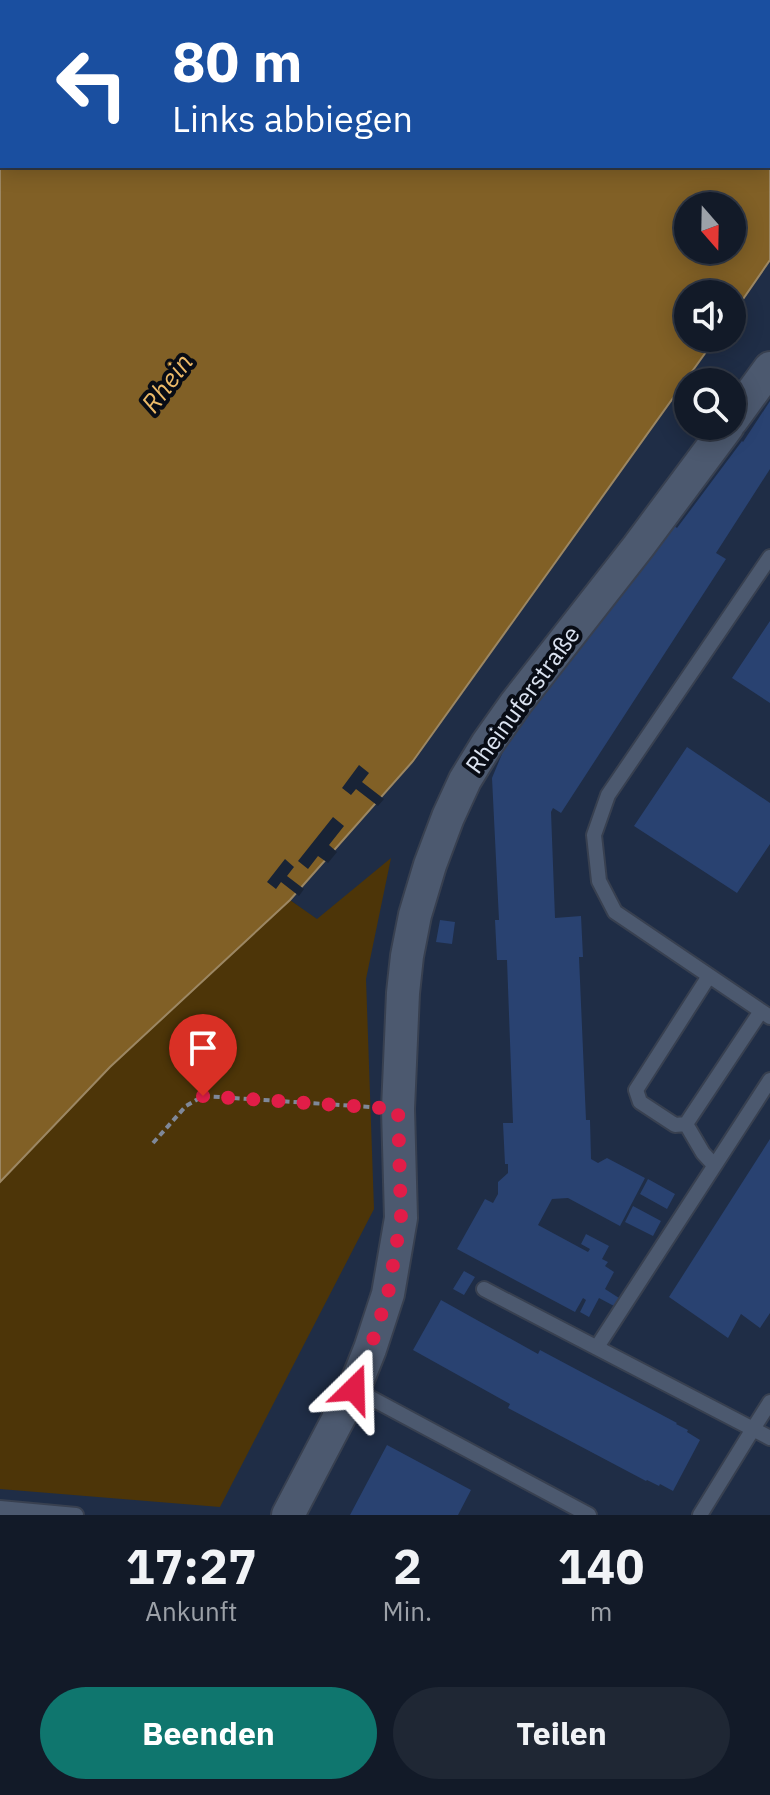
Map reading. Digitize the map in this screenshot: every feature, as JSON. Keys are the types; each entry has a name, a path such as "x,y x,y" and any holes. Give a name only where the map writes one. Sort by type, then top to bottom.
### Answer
{"street":[{"path":"746,401 770,368"},
{"name":"Rheinuferstraße","path":"288,1515 354,1389 388,1294 401,1218 398,1109 407,956 430,865 448,817 465,780 516,703 718,440"}],"lane":[{"path":"709,976 636,1090 640,1102 675,1125 686,1124 766,1014 615,912 599,881 594,835 608,795 770,557"},
{"path":"597,1347 770,1080"},
{"path":"686,1124 714,1165"},
{"path":"484,1289 770,1438"},
{"path":"354,1389 589,1515"},
{"path":"700,1515 770,1402"},
{"path":"0,1508 76,1515"}],"path":[{"path":"153,1143 186,1106 203,1096 398,1109"}],"shaded area":[{"path":"770,260 770,1515 0,1515 0,1291 316,919 290,900 413,761 674,397 674,440 746,440 746,368 695,368 706,352 746,352 746,295"},
{"path":"391,858 366,979 374,1209 220,1507 0,1489 0,1182 110,1067 290,900 317,919"}],"water":[{"name":"Rhein","path":"0,168 770,168 770,260 746,295 746,280 674,280 674,352 706,352 695,368 674,368 674,397 413,761 290,900 110,1067 0,1182"}],"pier":[{"path":"359,765 369,773 362,782 384,799 378,806 356,789 351,795 342,788"},
{"path":"333,817 344,826 329,845 337,852 328,863 318,856 308,869 298,861"},
{"path":"285,859 294,867 287,876 304,889 299,896 281,882 276,889 267,882"}],"building":[{"path":"770,401 770,469 716,553 726,559 561,813 553,808 551,812 555,918 581,916 583,957 579,957 586,1120 590,1120 591,1159 598,1163 607,1158 645,1178 620,1226 568,1198 552,1199 538,1225 588,1252 590,1249 581,1244 586,1234 609,1246 602,1259 608,1262 605,1266 614,1272 605,1289 619,1298 614,1306 599,1298 589,1317 580,1312 586,1300 583,1298 575,1312 457,1249 485,1199 493,1203 498,1194 498,1182 508,1173 503,1123 513,1123 507,960 497,960 495,920 499,920 492,778 509,737 673,525 677,528"},
{"path":"770,621 770,703 732,678"},
{"path":"687,747 770,803 770,844 737,893 634,826"},
{"path":"440,920 455,922 452,944 436,942"},
{"path":"770,1139 770,1313 760,1328 741,1314 728,1338 669,1297"},
{"path":"648,1179 675,1194 667,1209 640,1194"},
{"path":"633,1206 661,1221 653,1236 625,1222"},
{"path":"464,1271 475,1277 464,1295 453,1289"},
{"path":"441,1300 538,1354 540,1350 688,1430 700,1440 673,1491 646,1481 508,1408 510,1404 413,1350"},
{"path":"387,1445 471,1490 458,1515 350,1515"}],"route":[{"path":"203,1096 398,1109 401,1218 388,1294 354,1389"}]}
